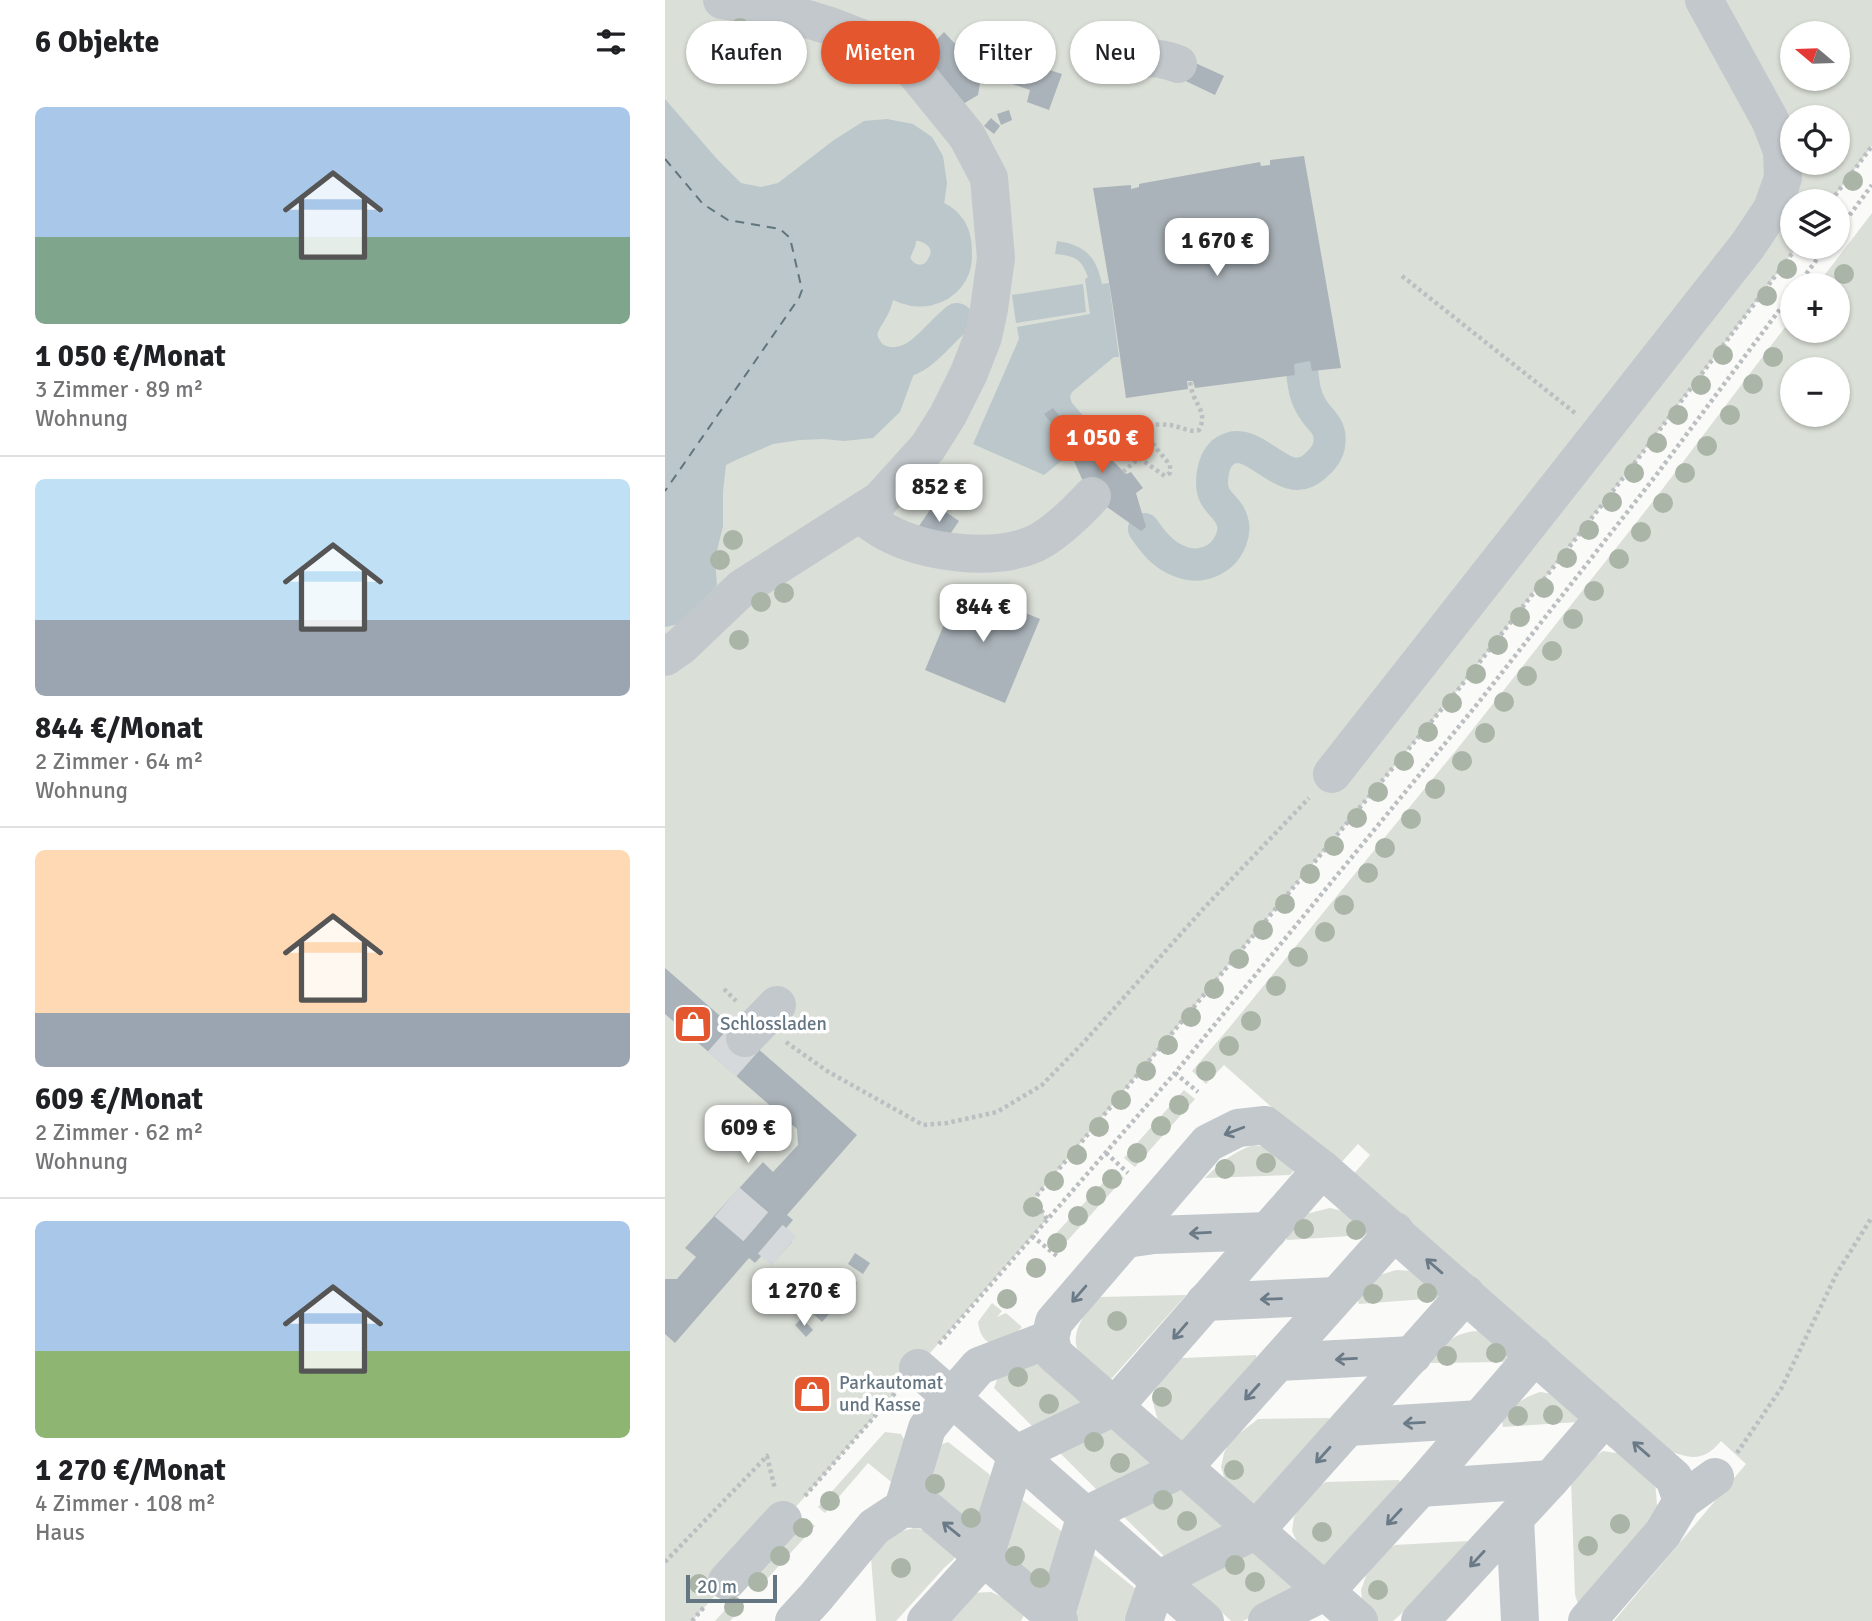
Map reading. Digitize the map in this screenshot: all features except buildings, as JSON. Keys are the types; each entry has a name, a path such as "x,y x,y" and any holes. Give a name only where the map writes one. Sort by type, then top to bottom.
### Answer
{"street":[{"path":"665,657 681,646 742,588 880,500 928,447 964,384 983,337 996,258 989,178 967,136 915,72 885,50 830,26 771,9 722,0"},
{"path":"1332,775 1748,245 1772,209 1783,178 1782,151 1770,120 1704,0"},
{"path":"1160,57 1178,64"},
{"path":"859,513 886,531 917,545 949,552 975,553 1001,552 1034,544 1082,506"},
{"path":"1359,1621 1054,1354 1050,1339 1054,1322 1208,1143 1238,1128 1265,1125 1322,1169 1674,1478 1682,1501"},
{"path":"926,1621 985,1556 1017,1454 1114,1407 1322,1169"},
{"path":"1126,1239 1242,1230 1269,1231"},
{"path":"794,1621 874,1527 903,1508 928,1510 985,1556 1055,1620 1086,1515 1183,1468 1395,1231"},
{"path":"1144,1621 1158,1580 1256,1530 1466,1294"},
{"path":"1205,1302 1336,1296"},
{"path":"903,1508 927,1428 951,1397 979,1366 1050,1339"},
{"path":"1279,1363 1413,1355"},
{"path":"1267,1621 1326,1591 1535,1355"},
{"path":"918,1368 1205,1621"},
{"path":"1420,1621 1605,1418"},
{"path":"1348,1427 1479,1419"},
{"path":"1587,1621 1663,1533 1682,1501 1715,1477"},
{"path":"1420,1488 1551,1479"},
{"path":"1515,1518 1520,1621"},
{"path":"727,1581 783,1520"}],"path":[{"path":"1840,189 1872,146"},
{"path":"1850,215 1872,185"},
{"path":"1047,1219 1034,1199 1461,686 1788,259"},
{"path":"1402,276 1601,433"},
{"path":"974,1303 1175,1073 1479,702 1657,474 1780,309"},
{"path":"1123,472 1139,458 1165,476 1170,473 1170,465 1144,433 1144,427 1152,424 1171,425 1194,432 1199,429 1203,421 1202,410 1192,394 1190,381"},
{"path":"724,989 761,1022 827,1072 923,1125 947,1123 997,1112 1042,1085 1204,908 1332,775"},
{"path":"1175,1073 1198,1092"},
{"path":"1106,1153 1128,1173"},
{"path":"1715,1477 1736,1455 1781,1387 1837,1273 1872,1217"},
{"path":"1032,1236 1057,1256"},
{"path":"783,1520 861,1432"},
{"path":"665,1562 767,1456 783,1520"}],"shaded area":[{"path":"665,0 1872,0 1872,146 1840,189 1780,189 1780,259 1788,259 1640,456 1461,686 1034,1199 1047,1219 801,1501 692,1621 665,1621"},
{"path":"665,99 741,183 761,187 778,183 834,140 864,121 887,119 913,124 932,137 943,156 947,183 943,212 920,205 900,209 878,224 868,248 870,296 861,310 864,312 858,321 855,340 863,356 879,367 896,370 917,365 900,412 873,438 844,441 800,440 773,444 726,465 723,526 715,559 717,585 683,623 665,627"},
{"path":"1872,213 1872,1621 1614,1621 1746,1464 1721,1441 1707,1453 1694,1457 1662,1448 1352,1176 1370,1155 1358,1144 1338,1166 1224,1065 1206,1084 1192,1071 1462,743 1658,495 1780,334 1780,343 1850,343 1850,273 1826,273 1837,259 1850,259 1850,242"},
{"path":"1057,241 1082,249 1093,259 1102,284 1109,283 1119,357 1114,357 1072,392 1070,397 1072,403 1100,435 1090,442 1087,440 1044,475 973,444 1019,339 1017,327 1090,314 1085,279 1088,277 1076,259 1055,254"},
{"path":"1083,284 1086,312 1016,323 1012,295"},
{"path":"1184,1090 1195,1099 1135,1167 1124,1158"},
{"path":"1253,1145 1270,1147 1297,1167 1290,1175 1205,1178 1227,1158"},
{"path":"1115,1170 1124,1178 1058,1251 1049,1241"},
{"path":"1330,1208 1347,1212 1370,1232 1366,1235 1287,1240 1286,1235 1306,1214"},
{"path":"1396,1270 1417,1271 1438,1283 1438,1298 1359,1304 1357,1297 1380,1275"},
{"path":"1186,1295 1112,1378 1101,1381 1079,1352 1076,1341 1078,1327 1099,1297"},
{"path":"992,1303 1002,1311 997,1317 1006,1313 1022,1327 1003,1346 989,1342 979,1328 978,1322"},
{"path":"1479,1331 1510,1357 1503,1362 1431,1363 1430,1358 1451,1339 1463,1333"},
{"path":"1256,1355 1257,1361 1187,1441 1177,1442 1159,1425 1152,1399 1156,1383 1182,1358"},
{"path":"1040,1362 1085,1402 1037,1431 994,1388 998,1377"},
{"path":"1540,1392 1553,1394 1584,1409 1578,1422 1503,1427 1502,1420 1514,1406"},
{"path":"1329,1418 1331,1423 1259,1504 1248,1506 1230,1490 1221,1467 1224,1453 1231,1440 1258,1419"},
{"path":"1112,1425 1157,1465 1099,1492 1060,1453"},
{"path":"885,1432 901,1434 907,1444 895,1485 868,1463 825,1513 818,1507"},
{"path":"948,1442 989,1474 994,1485 980,1525 971,1525 925,1485 940,1445"},
{"path":"1603,1451 1623,1454 1655,1481 1658,1517 1580,1609 1575,1595 1571,1479 1581,1466"},
{"path":"1399,1480 1401,1485 1329,1566 1317,1566 1297,1542 1292,1531 1294,1517 1311,1491 1326,1482"},
{"path":"1175,1486 1227,1526 1164,1556 1125,1518 1127,1508"},
{"path":"1020,1498 1065,1534 1066,1542 1042,1590 996,1549"},
{"path":"807,1519 815,1526 756,1591 747,1584"},
{"path":"914,1528 930,1532 955,1549 954,1559 896,1621 876,1621 871,1558 879,1545 902,1531"},
{"path":"1468,1541 1432,1587 1393,1621 1376,1621 1363,1606 1361,1590 1366,1576 1383,1551 1395,1545"},
{"path":"1254,1550 1297,1586 1297,1596 1243,1621 1231,1621 1190,1582"},
{"path":"1094,1555 1137,1590 1132,1621 1077,1621 1070,1615"},
{"path":"991,1592 1013,1602 1024,1615 1021,1621 943,1621 972,1593"},
{"path":"736,1598 744,1605 730,1621 715,1621"}],"waterway":[{"path":"900,241 893,257 897,267 910,278 921,281 931,278 940,270 946,255 945,243 937,233 926,227 913,225 901,228 890,236 884,251 884,264 896,283 906,288 929,290 940,285 949,277 955,265 954,238 941,219 916,212 898,215 889,221 879,234 873,250 878,285 877,300 861,334 868,352 884,362 906,361 925,350 957,319"},
{"path":"1144,529 1159,548 1173,558 1187,564 1209,562 1227,547 1233,532 1231,517 1213,491 1213,470 1222,453 1234,447 1245,448 1290,473 1302,473 1321,460 1329,446 1329,433 1308,399 1301,363"}],"ferry route":[{"path":"665,159 703,204 728,220 780,229 790,238 802,290 665,491"}],"tunnel":[{"path":"722,1064 745,1038"},
{"path":"727,1202 784,1251"}],"place":[{"name":"Schlossladen","path":"693,1024"},
{"name":"Parkautomat und Kasse","path":"812,1394"}]}
